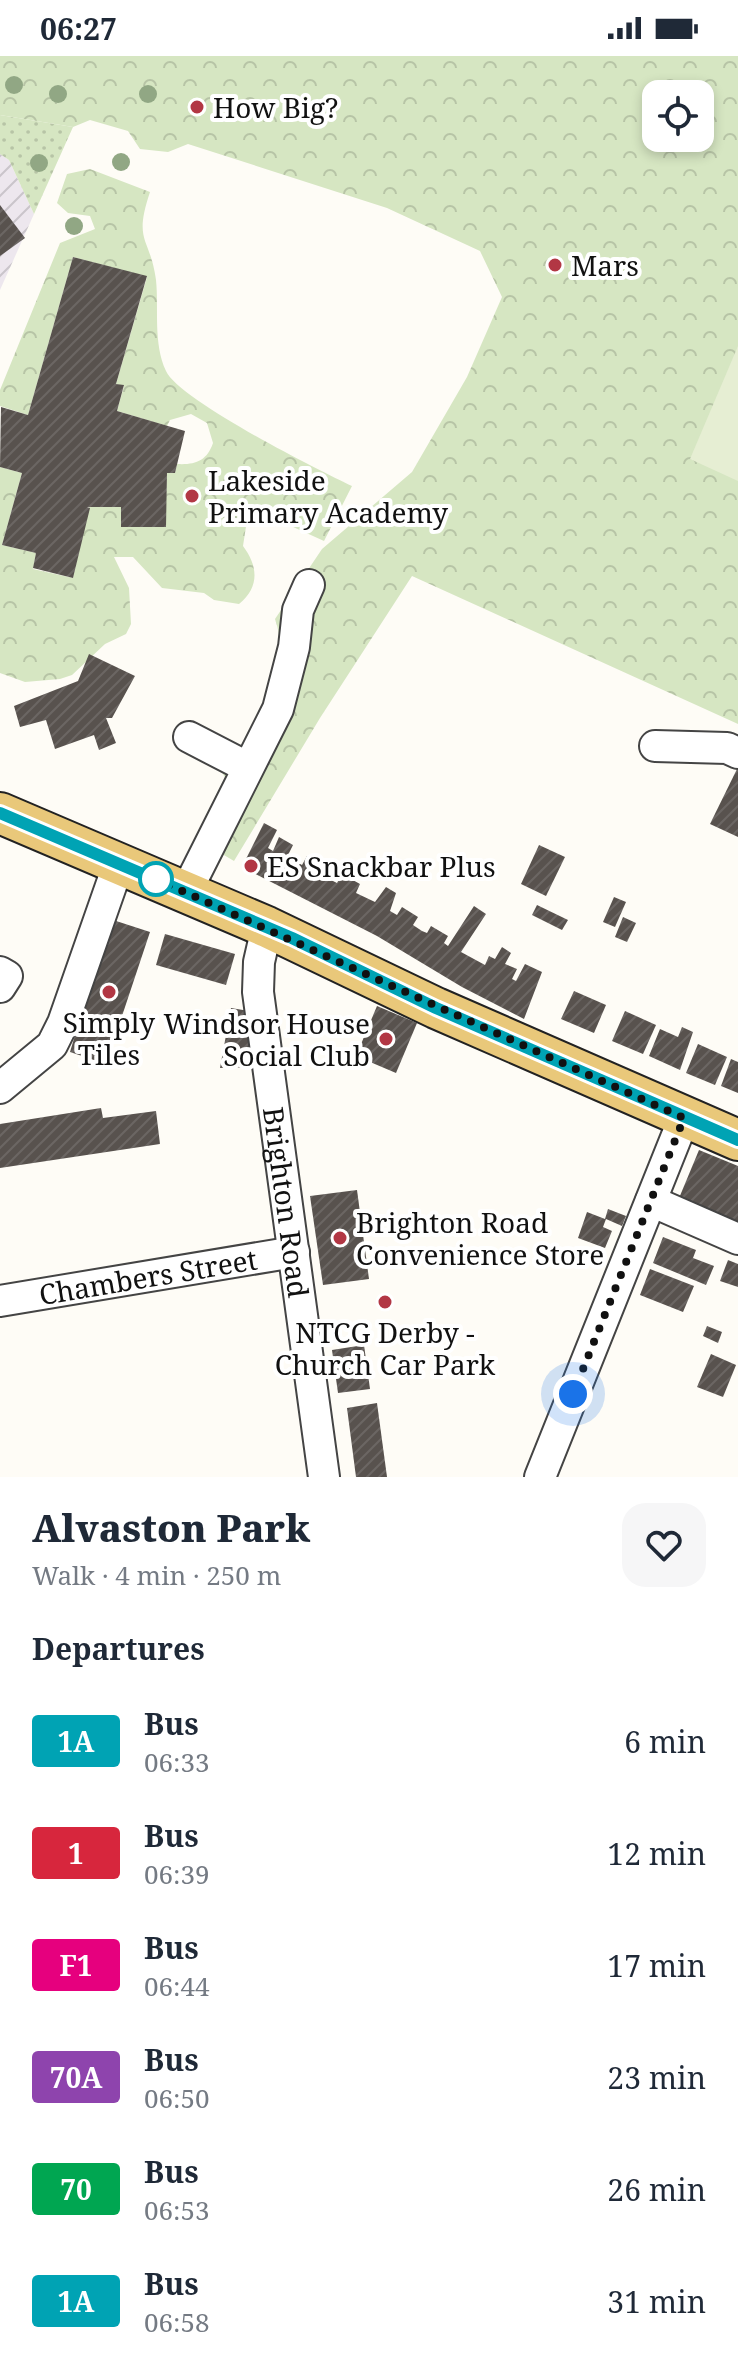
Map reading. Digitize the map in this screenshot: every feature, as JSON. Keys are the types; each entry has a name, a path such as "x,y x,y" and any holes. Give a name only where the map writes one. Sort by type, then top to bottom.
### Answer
{"main road":[{"path":"0,813 267,927 436,1008 738,1140"}],"street":[{"path":"186,892 282,700 298,610 309,585"},
{"path":"189,737 247,767"},
{"path":"655,746 727,748 738,753"},
{"path":"0,1088 52,1045 63,1023 119,863"},
{"name":"Brighton Road","path":"267,927 259,962 258,992 324,1477"},
{"path":"0,972 7,976 0,987"},
{"path":"540,1477 684,1118"},
{"path":"651,1201 738,1239"},
{"name":"Chambers Street","path":"0,1301 294,1252"}],"shaded area":[{"path":"0,154 9,160 34,214 0,290"}],"green space":[{"path":"0,56 738,56 738,724 412,576 320,718 234,861 197,839 227,780 216,764 227,744 245,747 274,685 280,652 275,619 322,549 412,472 467,377 502,297 480,251 387,208 188,144 168,152 140,149 128,131 90,120 73,127 0,115"},
{"path":"0,115 73,127 34,214 9,160 0,154"},
{"path":"90,169 150,192 143,221 144,239 156,280 159,349 166,371 176,384 251,433 352,486 324,541 249,507 243,546 252,561 254,576 251,591 239,604 214,600 204,593 162,588 133,557 114,557 129,588 131,624 126,634 105,644 72,675 25,682 0,673 0,467 22,473 2,545 36,553 33,569 73,578 89,507 121,507 121,527 165,526 167,473 175,473 177,464 200,461 213,443 207,423 191,414 170,420 167,426 117,411 124,386 116,384 147,277 73,257 28,415 0,406 0,390 60,243 95,229 90,216 68,213 57,203 67,174"},
{"path":"738,346 738,481 690,459"}],"building":[{"path":"0,205 25,238 0,256"},
{"path":"73,257 147,276 116,384 124,385 117,411 185,431 175,473 167,473 166,527 121,527 121,507 87,507 90,508 73,578 33,568 36,553 2,545 22,473 0,467 1,407 28,415"},
{"path":"89,654 135,676 112,718 106,718 116,743 99,750 94,735 55,749 46,720 20,727 14,706 78,681"},
{"path":"738,767 738,837 710,824"},
{"path":"264,823 277,830 268,848 273,851 279,837 293,845 287,857 302,865 307,856 328,867 323,876 337,883 342,874 360,884 356,893 375,902 386,887 396,893 390,911 397,915 402,907 418,917 413,925 422,931 427,933 431,926 448,936 444,943 448,946 474,906 486,914 461,952 485,965 489,956 495,959 502,947 511,953 505,964 517,969 512,979 516,981 525,964 542,972 524,1019 462,987 377,936 242,867"},
{"path":"539,845 565,857 546,896 521,884"},
{"path":"614,897 626,902 615,927 603,922"},
{"path":"537,905 568,920 562,930 532,915"},
{"path":"623,917 636,923 627,942 615,937"},
{"name":"Simply Tiles","path":"110,919 150,932 106,1064 70,1052"},
{"path":"165,934 235,954 226,985 156,965"},
{"path":"574,991 606,1005 594,1033 561,1019"},
{"name":"Windsor House Social Club","path":"377,1006 417,1023 396,1073 356,1056"},
{"path":"231,1008 249,1011 255,1067 220,1068"},
{"path":"625,1011 656,1025 643,1054 612,1041"},
{"path":"682,1027 693,1032 680,1070 649,1056 660,1029 678,1037"},
{"path":"698,1044 727,1057 715,1085 686,1073"},
{"path":"731,1059 738,1062 738,1093 721,1086"},
{"path":"101,1108 103,1118 156,1111 160,1144 0,1168 0,1124"},
{"path":"699,1150 738,1166 738,1228 677,1203"},
{"name":"Brighton Road Convenience Store","path":"357,1190 369,1279 323,1285 310,1196"},
{"path":"608,1209 626,1216 622,1226 606,1219 603,1227 612,1231 605,1248 578,1238 587,1212 605,1219"},
{"path":"663,1237 696,1250 693,1258 714,1266 706,1285 653,1263"},
{"path":"728,1260 738,1264 738,1287 720,1281"},
{"path":"650,1269 694,1286 683,1312 640,1295"},
{"path":"707,1326 722,1332 718,1343 703,1336"},
{"path":"364,1345 370,1389 338,1393 332,1350"},
{"path":"711,1354 736,1365 723,1397 697,1387"},
{"path":"377,1403 387,1477 356,1477 347,1408"}],"bus line":[{"name":"1A","path":"0,813 292,938 436,1008 738,1140"}],"place":[{"name":"How Big?","path":"197,107"},
{"name":"Mars","path":"555,265"},
{"name":"Lakeside Primary Academy","path":"192,496"},
{"name":"ES Snackbar Plus","path":"251,866"},
{"name":"Simply Tiles","path":"109,992"},
{"name":"Windsor House Social Club","path":"386,1039"},
{"name":"Brighton Road Convenience Store","path":"340,1238"},
{"name":"NTCG Derby - Church Car Park","path":"385,1302"}],"route":[{"path":"156,879 684,1118 573,1394"}]}
